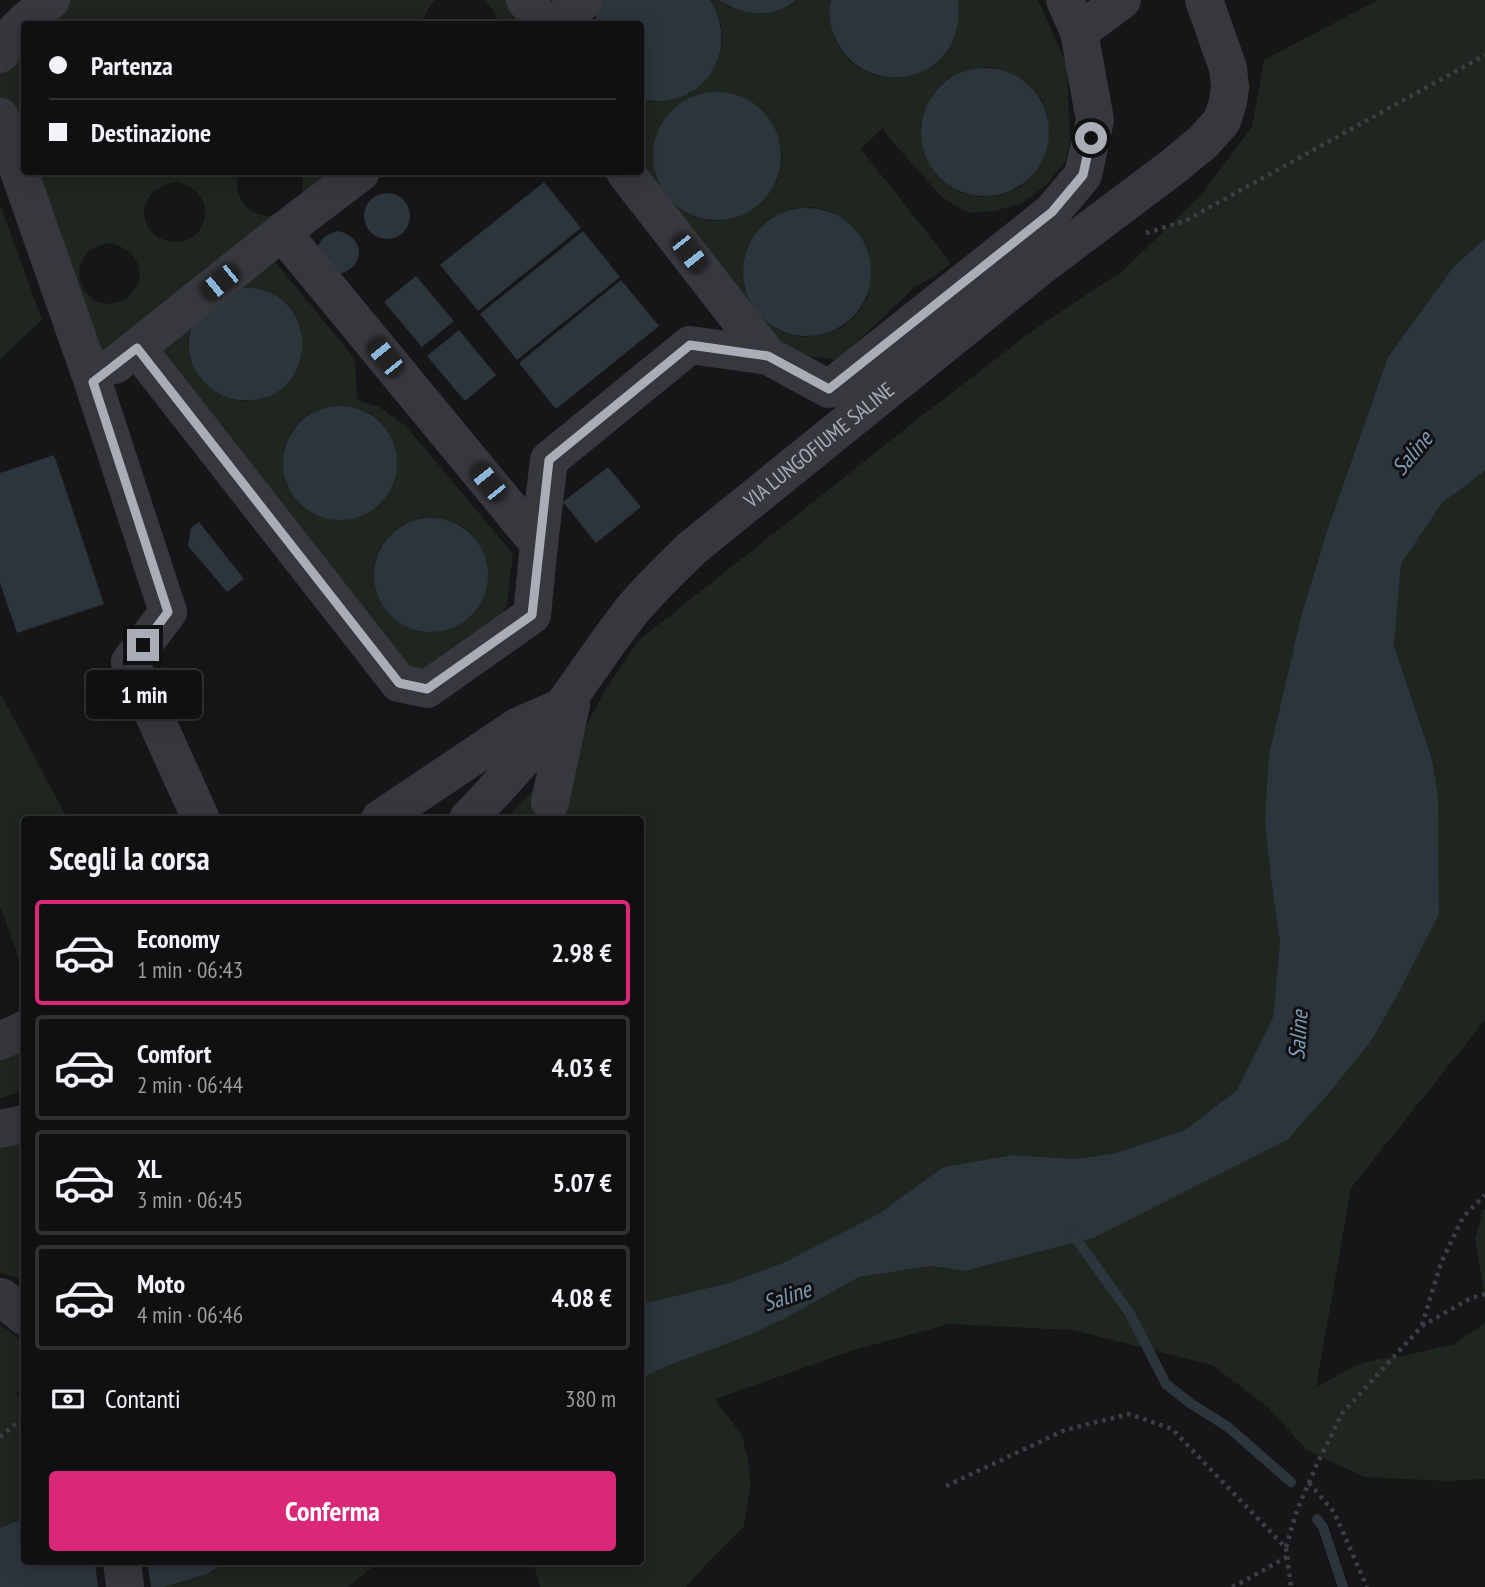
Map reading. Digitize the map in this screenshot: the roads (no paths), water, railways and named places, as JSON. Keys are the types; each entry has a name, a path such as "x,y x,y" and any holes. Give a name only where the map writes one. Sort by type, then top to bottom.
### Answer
{"street":[{"path":"25,21 51,0"},
{"path":"525,0 544,21"},
{"path":"557,21 585,0"},
{"path":"137,348 399,683 427,689 532,615 549,460 690,345 768,356 829,389 1052,212 1083,175 1095,120 1072,16 1122,0"},
{"name":"VIA LUNGOFIUME SALINE","path":"471,816 520,762 631,611 692,548 1041,266 1174,166 1203,142 1222,121 1230,87 1228,68 1204,0"},
{"path":"0,54 5,42 21,24"},
{"path":"0,117 93,382 168,612 130,662 200,816"},
{"path":"93,382 358,175"},
{"path":"627,175 768,356"},
{"path":"282,232 539,544"},
{"path":"550,802 569,698"},
{"path":"384,816 517,727 569,698"},
{"path":"0,1041 21,1032"},
{"path":"0,1129 21,1125"},
{"path":"122,1565 125,1587"}],"water":[{"path":"605,0 710,0 721,30 721,47 717,62 699,86 687,94 658,101 644,99 644,21 595,21"},
{"path":"718,0 796,0 777,11 757,13 737,9"},
{"path":"831,0 958,0 957,28 944,55 930,68 913,75 876,75 860,67 845,54 832,28"},
{"path":"985,68 1010,72 1031,86 1045,107 1049,132 1045,157 1031,178 1010,192 985,196 960,192 939,178 925,157 921,132 925,107 939,86 960,72"},
{"path":"717,92 742,96 763,110 777,131 781,156 777,181 763,202 742,216 717,220 692,216 671,202 657,181 653,156 657,131 671,110 692,96"},
{"path":"544,182 581,228 478,311 440,265"},
{"path":"387,193 403,200 410,216 403,232 387,239 371,232 364,216 371,200"},
{"path":"807,208 832,212 853,226 867,247 871,272 867,297 853,318 832,332 807,336 782,332 761,318 747,297 743,272 747,247 761,226 782,212"},
{"path":"338,231 354,239 359,252 354,266 338,274 317,248 325,236"},
{"path":"583,231 620,277 517,360 480,314"},
{"name":"Saline","path":"1485,239 1485,471 1442,503 1401,564 1394,646 1432,759 1438,796 1439,914 1371,1041 1287,1140 1093,1238 965,1271 931,1266 859,1277 784,1319 644,1377 644,1303 729,1283 785,1262 880,1213 943,1167 1013,1155 1076,1159 1116,1153 1185,1130 1237,1090 1273,1017 1280,942 1265,823 1269,755 1302,613 1329,525 1388,357 1454,266"},
{"path":"416,276 454,321 422,347 384,302"},
{"path":"621,280 659,326 556,409 519,363"},
{"path":"239,287 275,295 289,307 298,322 302,339 296,371 286,385 272,395 254,400 231,399 210,388 198,374 190,357 189,338 196,318"},
{"path":"459,330 496,375 465,401 427,356"},
{"path":"340,406 362,410 380,423 393,441 397,463 393,485 380,503 362,516 340,520 318,516 300,503 287,485 283,463 287,441 300,423 318,410"},
{"path":"54,455 104,604 17,633 0,583 0,473"},
{"path":"608,467 641,507 596,543 563,502"},
{"path":"431,518 453,523 471,535 483,553 488,575 483,597 471,615 453,627 431,632 409,627 391,615 379,597 374,575 379,553 391,535 409,523"},
{"path":"199,522 244,579 227,592 188,546 191,528"},
{"path":"21,1519 21,1565 95,1565 98,1587 0,1587 0,1528"},
{"path":"148,1565 221,1565 207,1574 164,1587 151,1587"}],"waterway":[{"path":"1071,1232 1129,1312 1166,1384 1228,1427 1291,1482"},
{"path":"1317,1519 1323,1527 1343,1587"}]}
